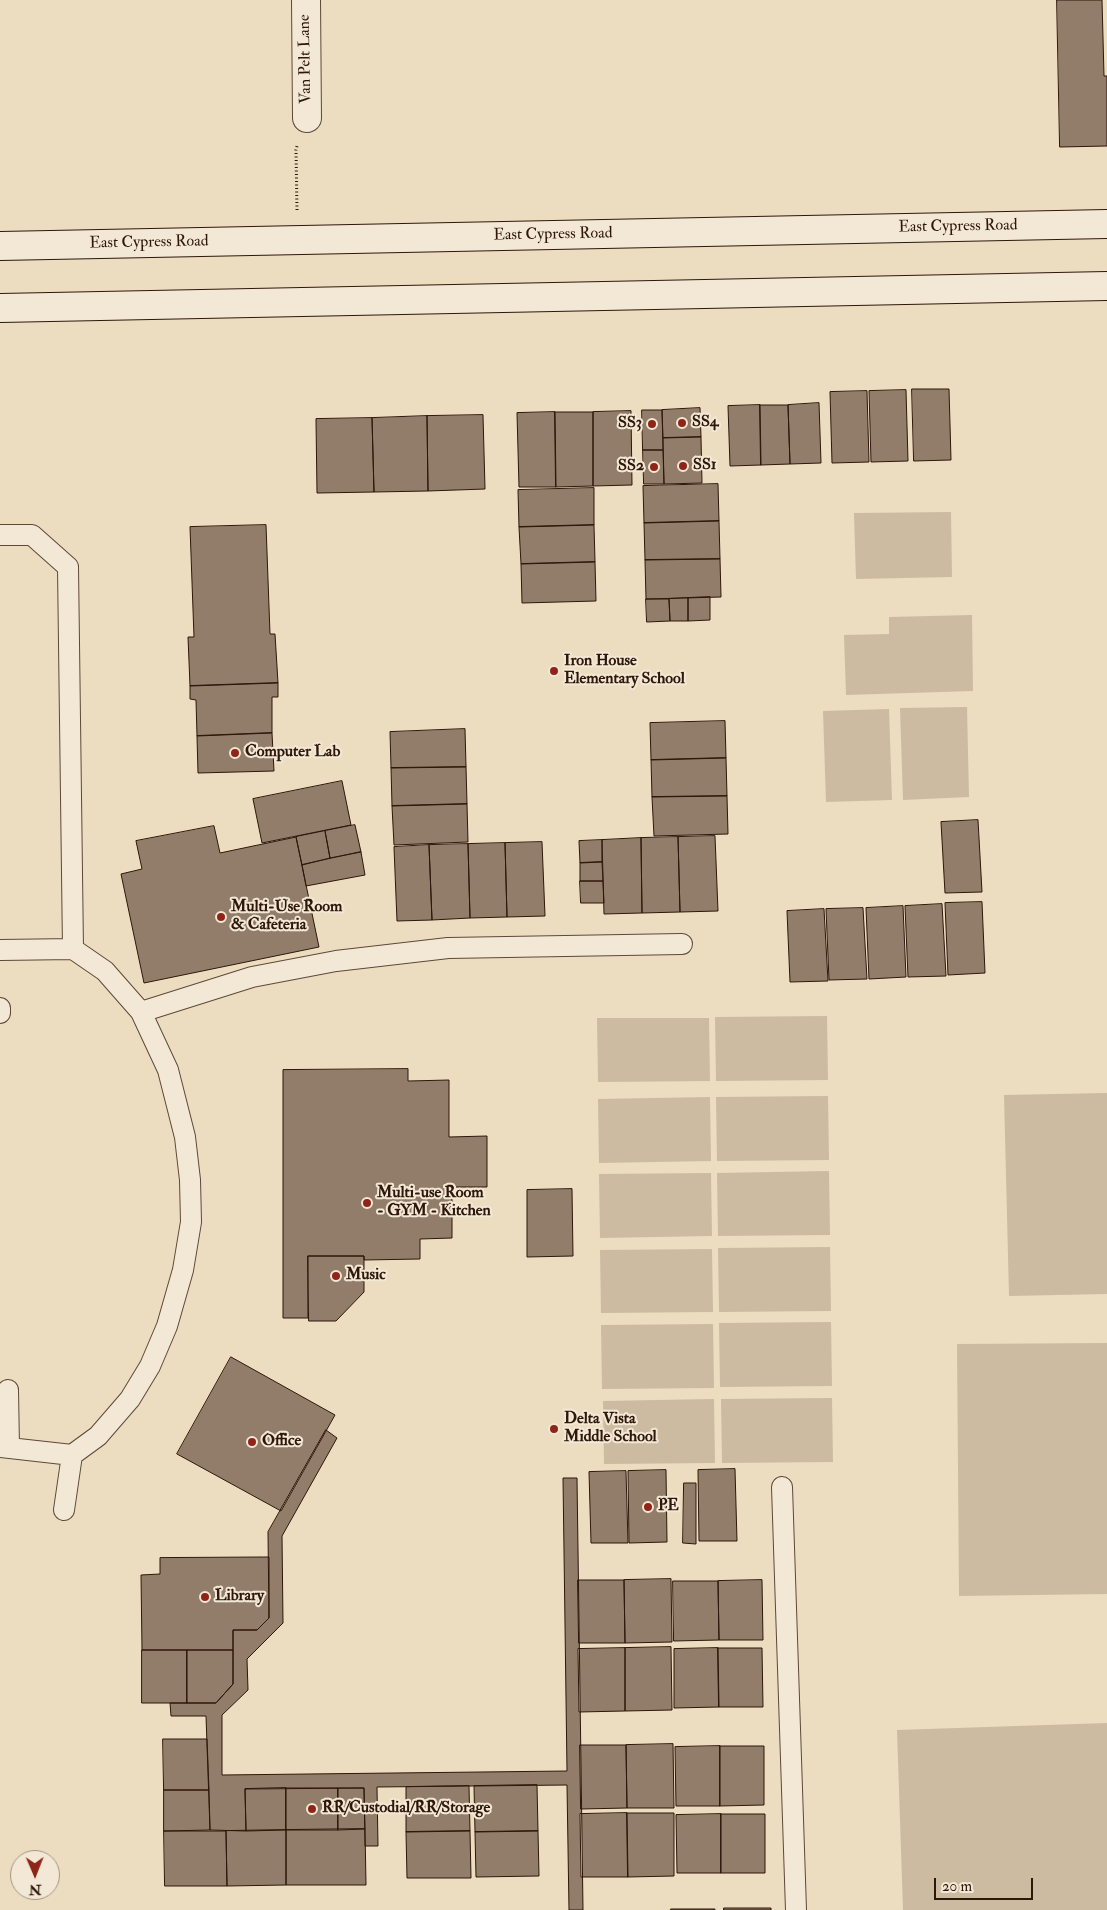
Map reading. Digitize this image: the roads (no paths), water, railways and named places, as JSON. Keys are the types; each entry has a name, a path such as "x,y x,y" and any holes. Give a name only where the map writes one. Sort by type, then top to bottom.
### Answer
{"street":[{"name":"Van Pelt Lane","path":"306,0 307,118"},
{"name":"East Cypress Road","path":"0,246 1107,224"},
{"path":"0,308 1107,286"}],"lane":[{"path":"0,535 32,535 68,567 73,949"},
{"path":"141,1012 252,977 336,961 448,948 682,944"},
{"path":"0,950 73,949 105,971 141,1012 168,1070 185,1137 190,1180 191,1222 183,1270 167,1326 150,1366 130,1399 98,1436 72,1455 4,1447 8,1390"},
{"path":"0,1008 0,1013"},
{"path":"64,1510 72,1455"},
{"path":"782,1487 796,1910"}],"place":[{"name":"SS4","path":"682,423"},
{"name":"SS3","path":"652,424"},
{"name":"SS1","path":"683,466"},
{"name":"SS2","path":"654,467"},
{"name":"Iron House Elementary School","path":"554,671"},
{"name":"Computer Lab","path":"235,753"},
{"name":"Multi-Use Room & Cafeteria","path":"221,917"},
{"name":"Multi-use Room - GYM - Kitchen","path":"367,1203"},
{"name":"Music","path":"336,1276"},
{"name":"Delta Vista Middle School","path":"554,1429"},
{"name":"Office","path":"252,1442"},
{"name":"PE","path":"648,1507"},
{"name":"Library","path":"205,1597"},
{"name":"RR/Custodial/RR/Storage","path":"312,1809"}]}
